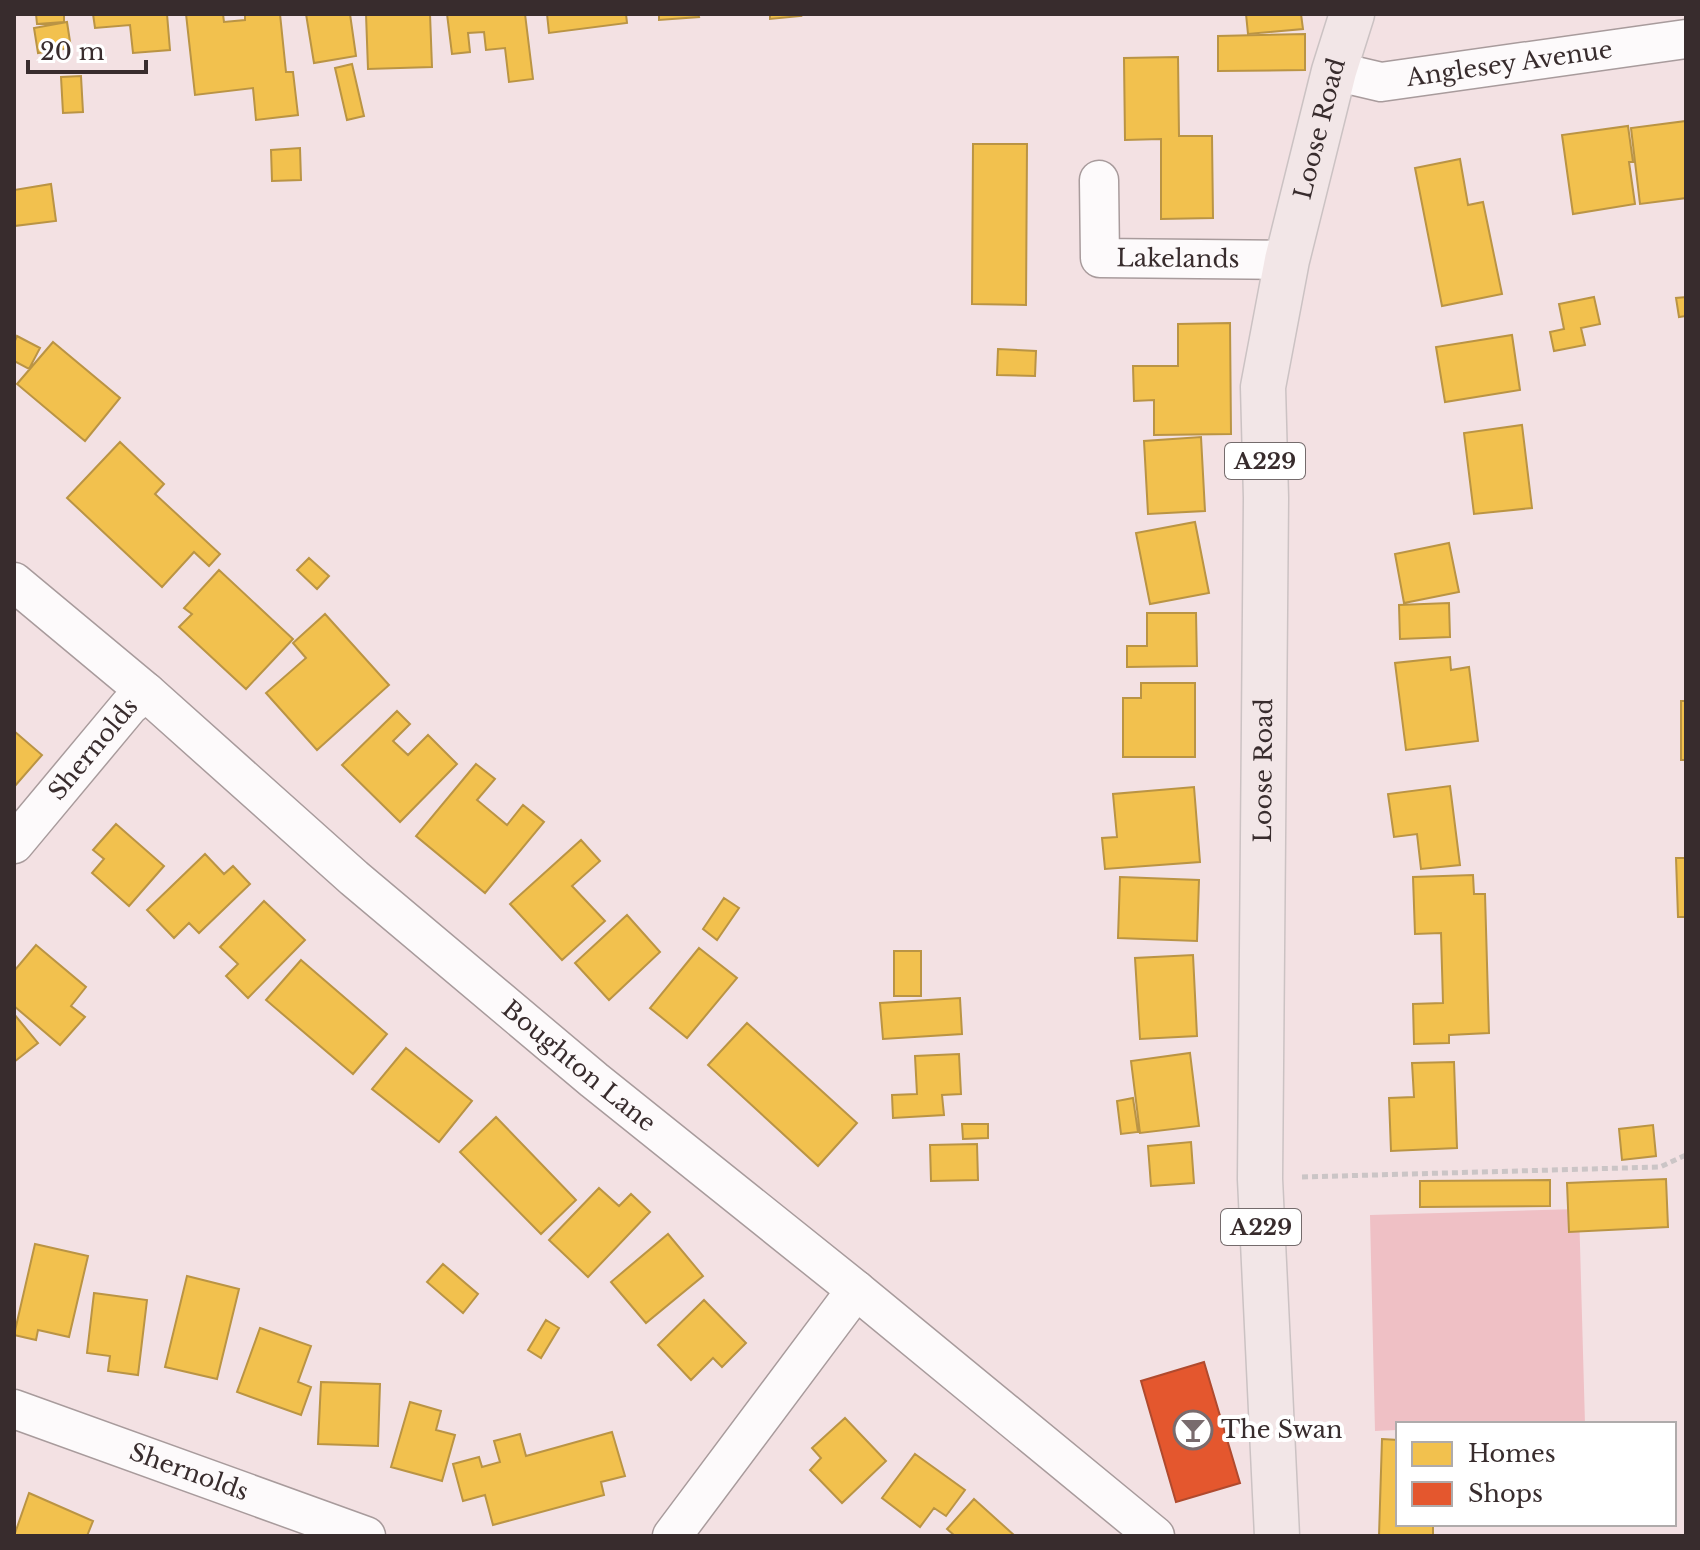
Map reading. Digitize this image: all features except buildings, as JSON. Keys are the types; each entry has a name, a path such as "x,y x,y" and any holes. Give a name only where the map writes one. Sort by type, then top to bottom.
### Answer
{"highway":[{"name":"Loose Road","path":"1277,1536 1260,1179 1266,498 1263,387 1287,260 1334,71 1352,14"}],"street":[{"name":"Anglesey Avenue","path":"1334,71 1381,82 1686,39"},
{"name":"Lakelands","path":"1099,180 1100,258 1287,260"},
{"name":"Boughton Lane","path":"14,582 146,692 366,888 594,1080 1155,1536"},
{"name":"Shernolds","path":"14,844 129,706 146,692"},
{"path":"672,1536 856,1290"},
{"name":"Shernolds","path":"14,1409 366,1536"}],"path":[{"path":"1260,1179 1660,1167 1686,1155"}],"shaded area":[{"path":"1579,1209 1585,1422 1396,1422 1396,1430 1375,1431 1370,1215"}],"place":[{"name":"The Swan","path":"1193,1430"}]}
